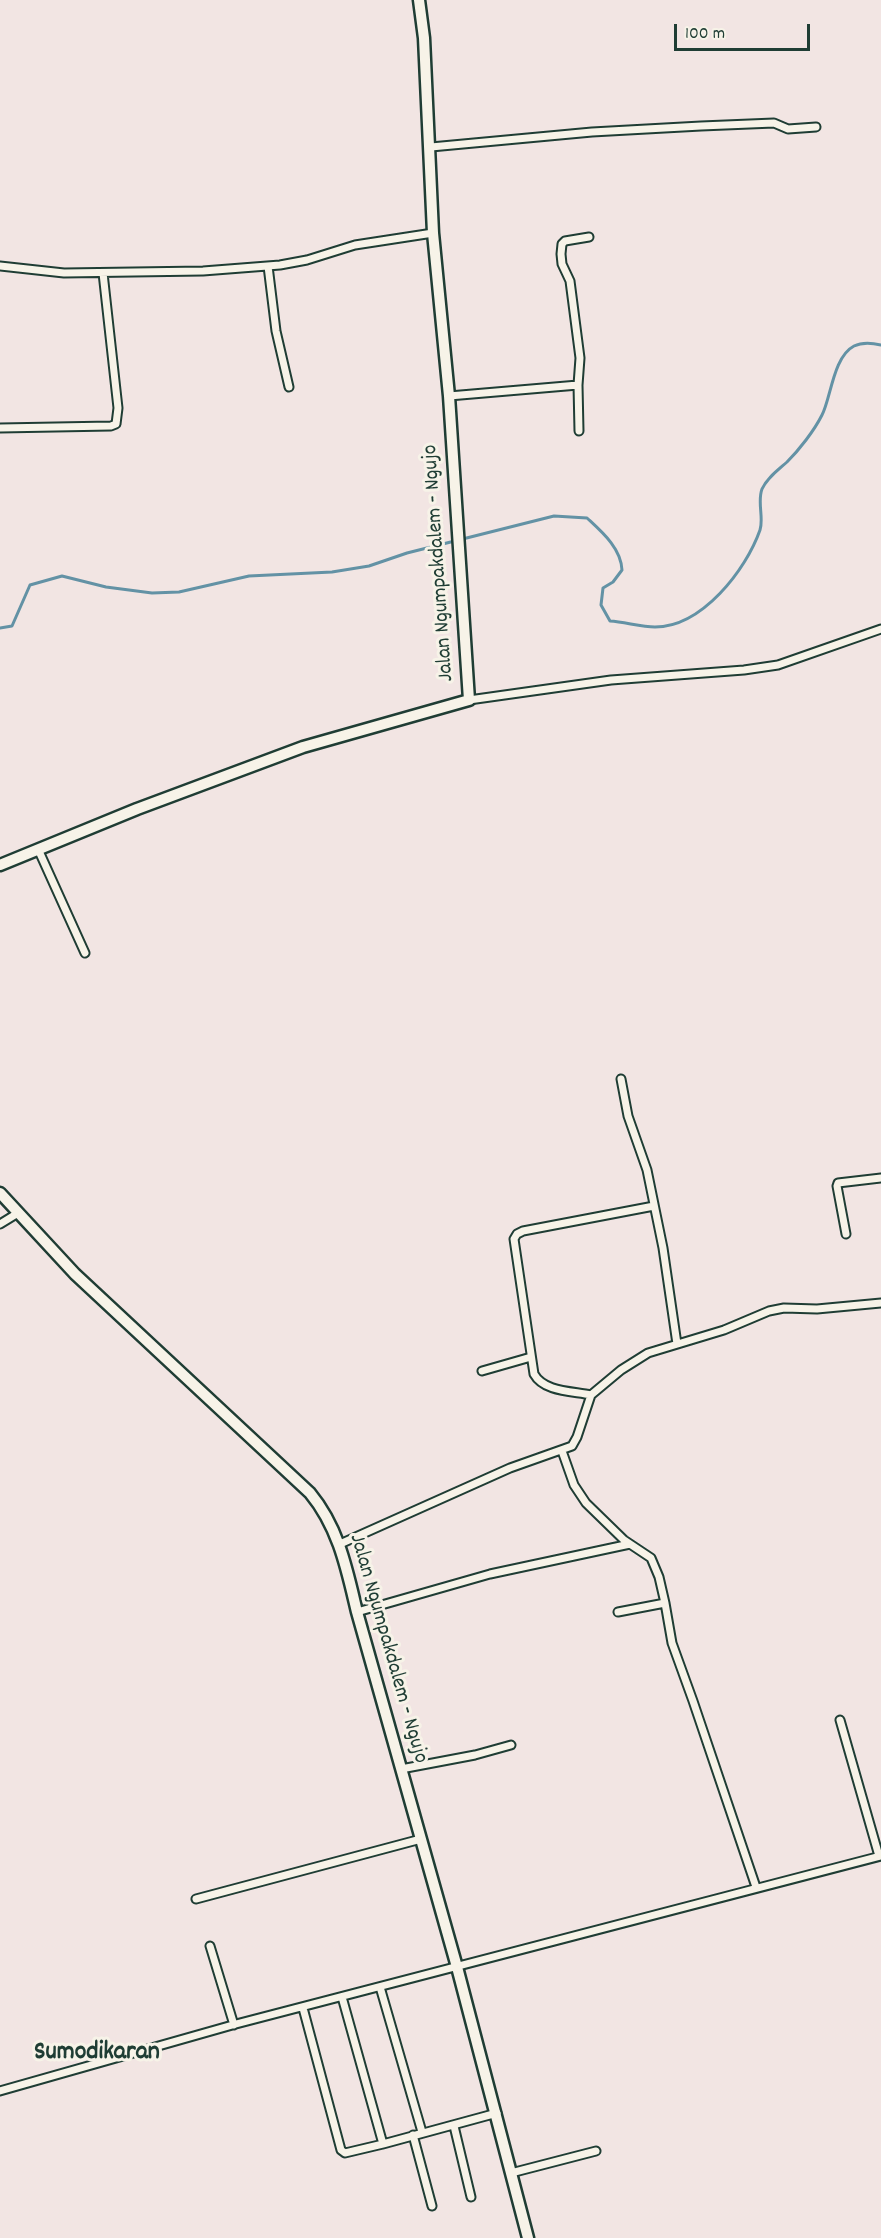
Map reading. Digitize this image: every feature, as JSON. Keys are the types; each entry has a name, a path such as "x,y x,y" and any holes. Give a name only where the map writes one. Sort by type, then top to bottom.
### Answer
{"street":[{"name":"Jalan Ngumpakdalem - Ngujo","path":"0,865 137,808 303,747 468,700 449,396 433,233 431,147 424,38 419,0"},
{"path":"431,147 592,132 700,126 774,123 788,129 816,127"},
{"path":"0,266 64,273 203,271 268,266 307,260 355,245 433,233"},
{"path":"579,431 580,358 570,281 562,264 561,254 562,244 565,241 589,237"},
{"path":"268,266 276,331 289,387"},
{"path":"0,428 111,426 116,424 118,408 103,273"},
{"path":"449,396 578,385"},
{"path":"468,700 611,680 744,670 778,665 881,629"},
{"path":"39,849 85,953"},
{"path":"621,1079 628,1116 647,1170 663,1248 677,1344"},
{"path":"846,1234 838,1183 881,1178"},
{"name":"Jalan Ngumpakdalem - Ngujo","path":"0,1194 75,1274 310,1493 327,1516 340,1544 497,2113 528,2238"},
{"path":"591,1395 545,1386 538,1382 534,1374 514,1239 517,1234 552,1225 654,1206"},
{"path":"0,1224 18,1213"},
{"path":"340,1544 510,1468 572,1446 591,1395 621,1370 648,1353 724,1330 769,1311 784,1308 817,1309 881,1303"},
{"path":"482,1371 531,1357"},
{"path":"562,1451 578,1493 630,1544 652,1560 661,1584 672,1643 756,1887"},
{"path":"357,1612 490,1574 630,1544"},
{"path":"618,1612 665,1603"},
{"path":"0,2091 234,2025 880,1856 840,1720"},
{"path":"401,1769 476,1755 511,1745"},
{"path":"196,1899 421,1839"},
{"path":"210,1946 234,2025"},
{"path":"380,1987 422,2132"},
{"path":"342,1997 383,2144"},
{"path":"303,2008 341,2150 345,2153 497,2113"},
{"path":"453,2126 471,2197"},
{"path":"413,2135 432,2206"},
{"path":"511,2173 596,2151"}],"waterway":[{"path":"0,628 12,626 30,585 62,576 106,587 152,593 179,592 249,576 332,572 369,566 407,553 554,516 587,518 610,541 618,555 622,570 613,582 603,588 601,605 610,621 650,627 672,624 705,607 720,594 744,562 760,530 762,489 796,452 815,427 825,408 841,359 854,346 871,343 881,345"}],"district":[{"name":"Sumodikaran","path":"97,2054"}]}
